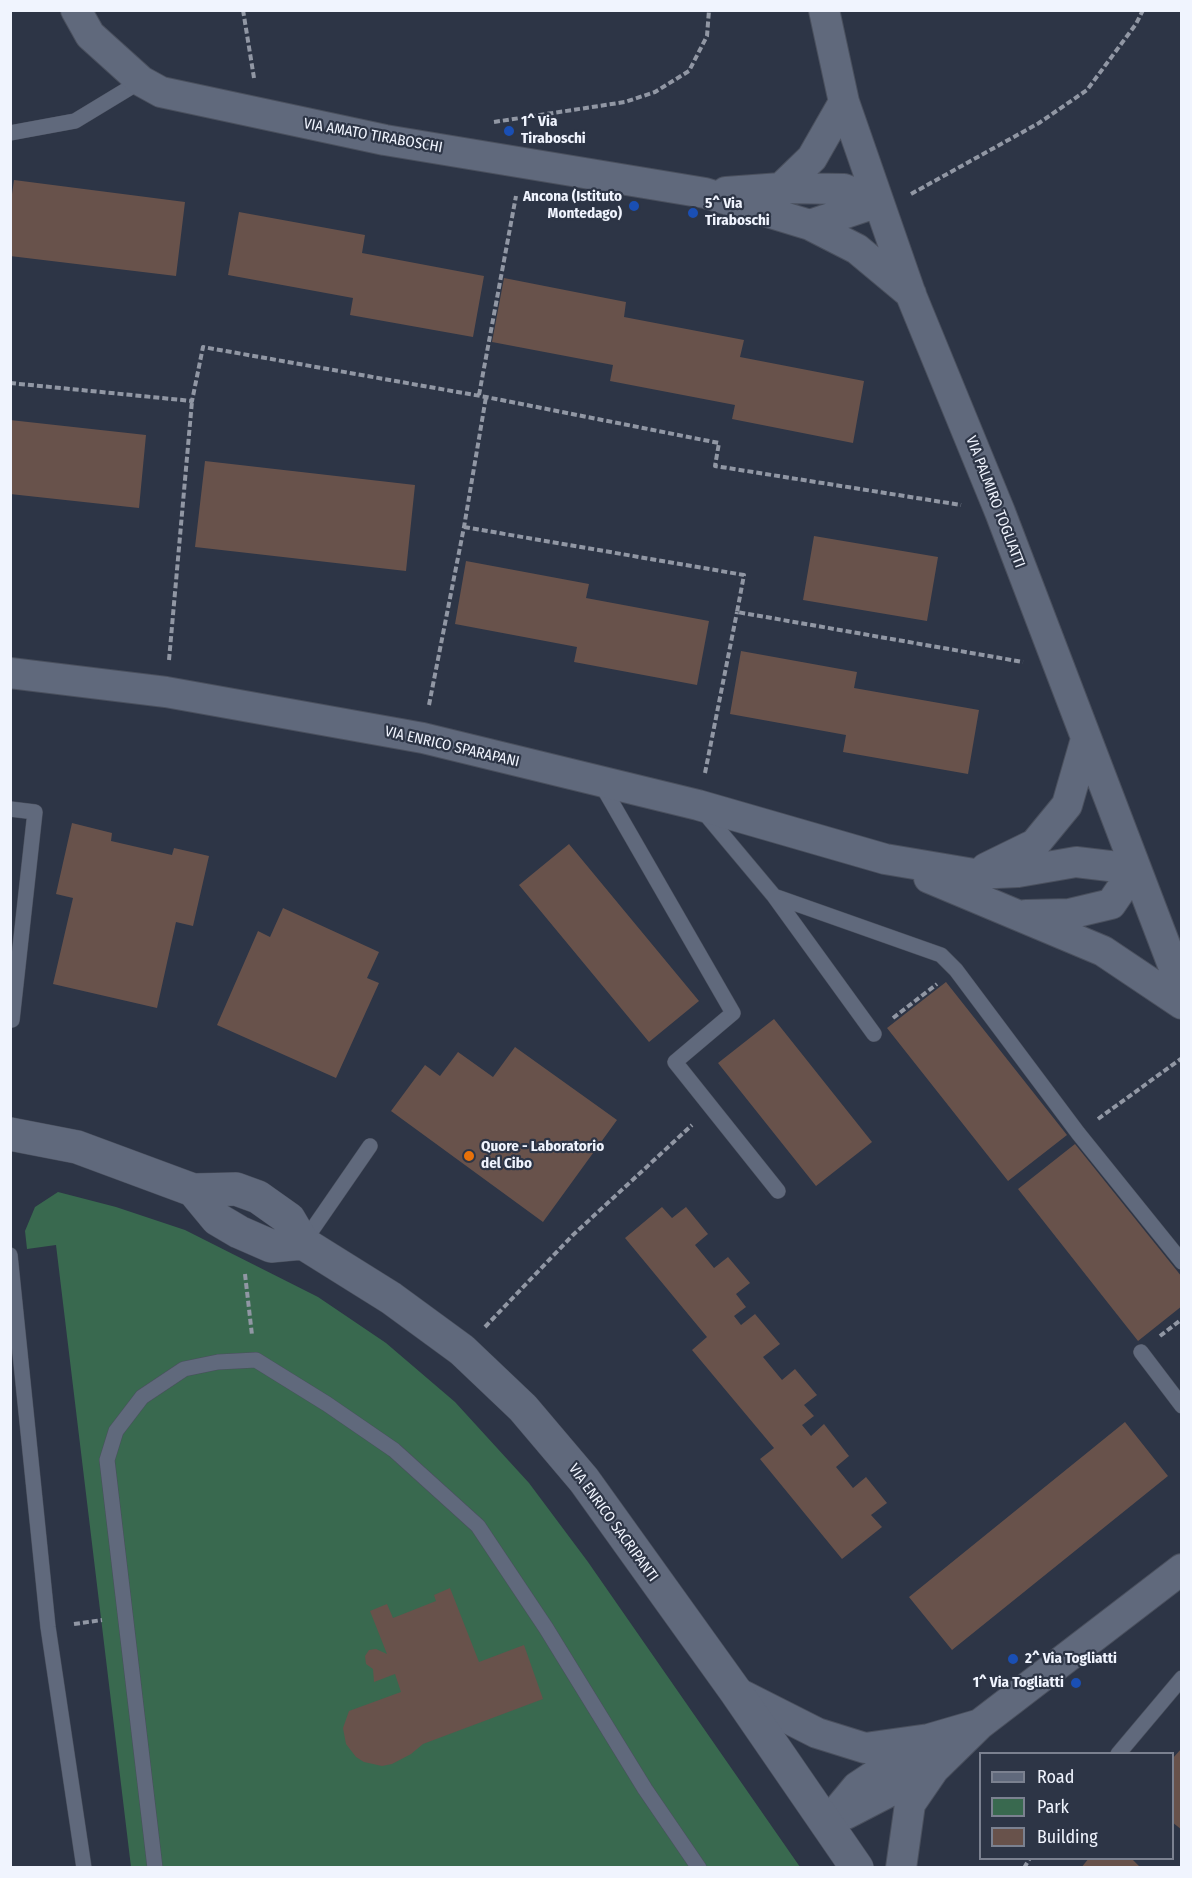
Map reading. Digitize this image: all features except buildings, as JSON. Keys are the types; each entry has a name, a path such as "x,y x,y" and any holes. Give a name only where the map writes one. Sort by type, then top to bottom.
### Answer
{"street":[{"name":"VIA AMATO TIRABOSCHI","path":"76,10 90,35 141,81 161,92 386,140 705,193 810,225 857,249 911,295"},
{"name":"VIA PALMIRO TOGLIATTI","path":"825,10 844,102 911,295 1000,512 1182,989"},
{"path":"781,188 812,158 844,102"},
{"name":"VIA AMATO TIRABOSCHI","path":"705,193 781,188 844,189 878,202"},
{"path":"810,225 878,202"},
{"name":"VIA ENRICO SPARAPANI","path":"10,672 166,692 423,738 698,805 885,859 974,874 1018,872 1076,862 1135,869 1111,904 1069,914 1014,916"},
{"path":"974,874 1035,844 1042,836 1067,805 1086,739"},
{"name":"VIA ENRICO SPARAPANI","path":"885,859 1014,916 1103,951 1182,1004"},
{"name":"VIA ENRICO SACRIPANTI","path":"10,1134 77,1147 193,1190 236,1190 258,1197 289,1219 303,1243 391,1298 462,1350 522,1408 584,1480 736,1692 857,1868"},
{"path":"193,1190 217,1220 240,1232 271,1246 303,1243"},
{"path":"901,1868 910,1804 934,1769 980,1724 1182,1569"},
{"path":"736,1692 817,1733 865,1748 929,1739 980,1724"},
{"path":"827,1823 857,1787 929,1739"},
{"path":"827,1823 934,1769"}],"lane":[{"path":"10,133 75,121 141,81"},
{"path":"600,782 733,1013 675,1062 713,1106 778,1191"},
{"path":"698,805 774,896 874,1034"},
{"path":"10,809 35,812 11,1024"},
{"path":"774,896 941,955 956,970 1078,1133 1182,1262"},
{"path":"303,1243 370,1146"},
{"path":"10,1255 48,1627 84,1868"},
{"path":"1141,1352 1182,1406"},
{"path":"155,1868 107,1460 116,1431 142,1397 184,1369 218,1362 256,1360 327,1404 394,1450 478,1526 546,1628 645,1789 699,1868"},
{"path":"1120,1752 1182,1678"}],"path":[{"path":"243,10 260,114"},
{"path":"488,123 625,102 655,92 689,71 707,36 709,10"},
{"path":"878,202 913,194 940,180 1039,123 1087,90 1136,24 1143,10"},
{"path":"479,395 523,161"},
{"path":"166,692 192,401 203,347 479,395 719,443 715,466 1000,512"},
{"path":"10,383 192,401"},
{"path":"423,738 464,527 486,397"},
{"path":"464,527 744,575 720,707 698,805"},
{"path":"737,612 1058,668"},
{"path":"874,1034 956,970"},
{"path":"1078,1133 1182,1058"},
{"path":"462,1350 573,1235 713,1106"},
{"path":"240,1232 256,1360"},
{"path":"48,1627 127,1618"}],"green space":[{"path":"466,10 655,10 466,12"},
{"path":"58,1192 116,1207 185,1230 318,1297 386,1343 455,1402 529,1483 588,1562 800,1867 131,1867 56,1245 27,1249 25,1231 35,1207"}],"place":[{"name":"1^ Via Tiraboschi","path":"509,131"},
{"name":"Ancona (Istituto Montedago)","path":"634,206"},
{"name":"5^ Via Tiraboschi","path":"693,213"},
{"name":"Quore - Laboratorio del Cibo","path":"469,1156"},
{"name":"2^ Via Togliatti","path":"1013,1659"},
{"name":"1^ Via Togliatti","path":"1076,1683"}]}
